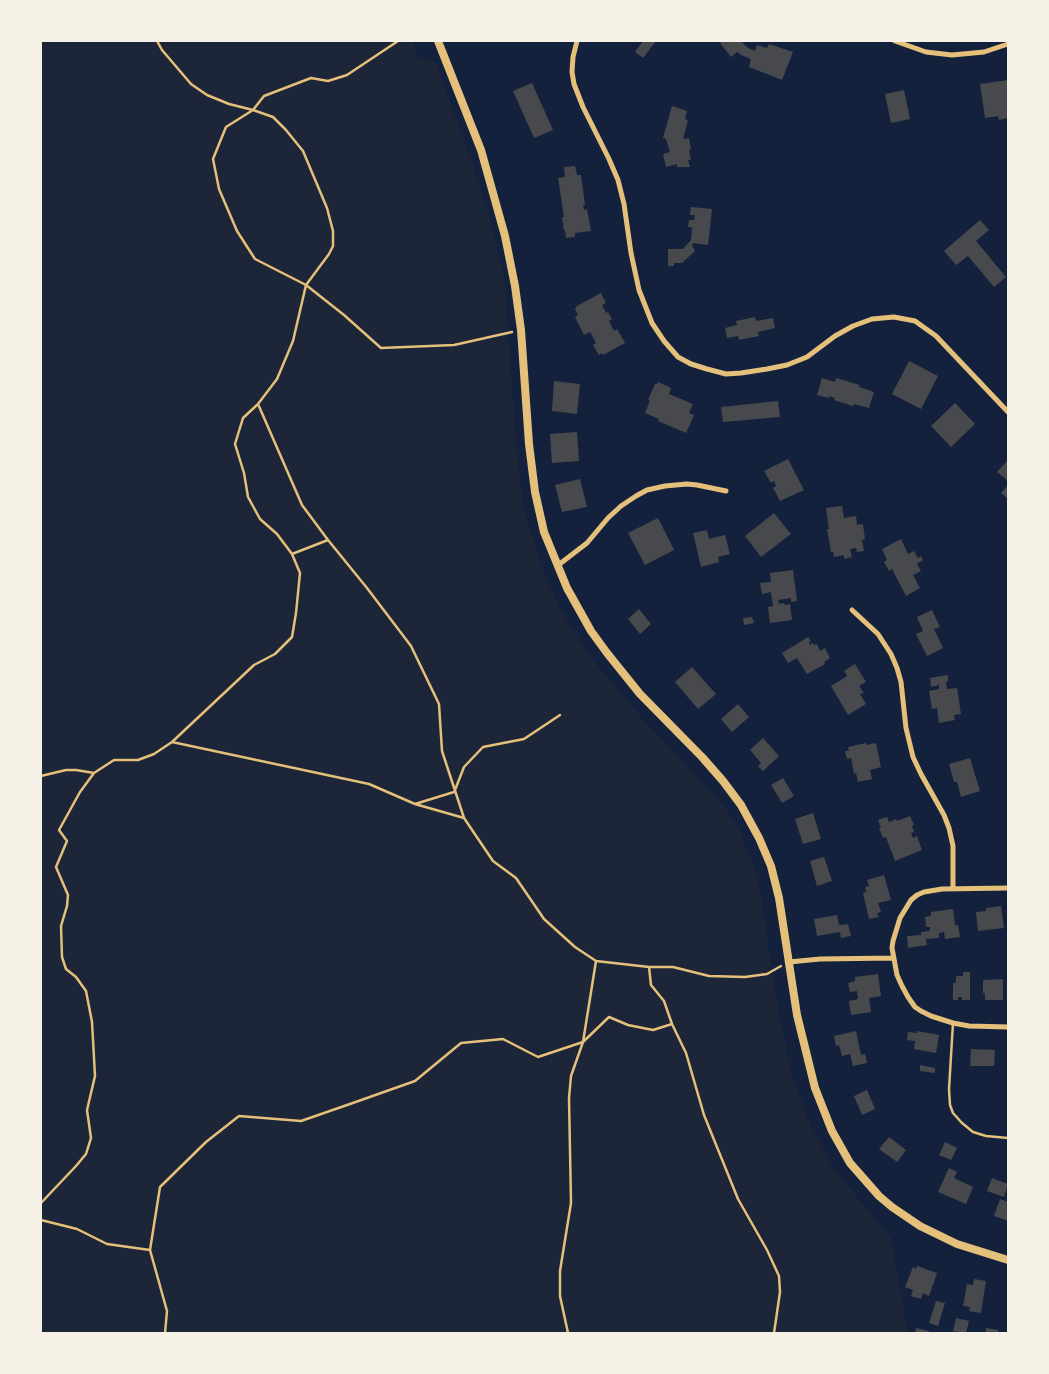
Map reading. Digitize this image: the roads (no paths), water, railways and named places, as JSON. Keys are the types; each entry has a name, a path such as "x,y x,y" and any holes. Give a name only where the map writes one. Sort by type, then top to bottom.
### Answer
{"main road":[{"path":"438,41 481,150 505,236 521,330 529,444 535,492 544,532 557,566 576,606 591,631 640,694 702,757 741,804 759,838 774,877 782,914 800,1031 815,1088 832,1131 850,1163 879,1196 920,1226 957,1244 1008,1260"}],"street":[{"path":"577,41 572,67 574,84 618,180 639,290 652,323 678,357 707,370 726,374 767,369 787,365 807,357 819,350 835,336 853,326 872,319 894,317 915,321 936,336 1008,412"},
{"path":"895,41 926,52 952,55 984,52 1008,44"},
{"path":"557,566 587,543 621,506 647,490 686,484 726,491"},
{"path":"852,610 878,634 898,668 906,728 913,757 949,828 952,846 953,888"},
{"path":"1008,888 953,888 924,892 917,895 911,900 900,918 892,941 897,975 915,1007 931,1016 952,1023 969,1026 1008,1027"},
{"path":"789,962 820,959 893,958"}],"lane":[{"path":"952,1023 949,1089 951,1109 962,1123 973,1132 986,1136 1008,1138"}]}
